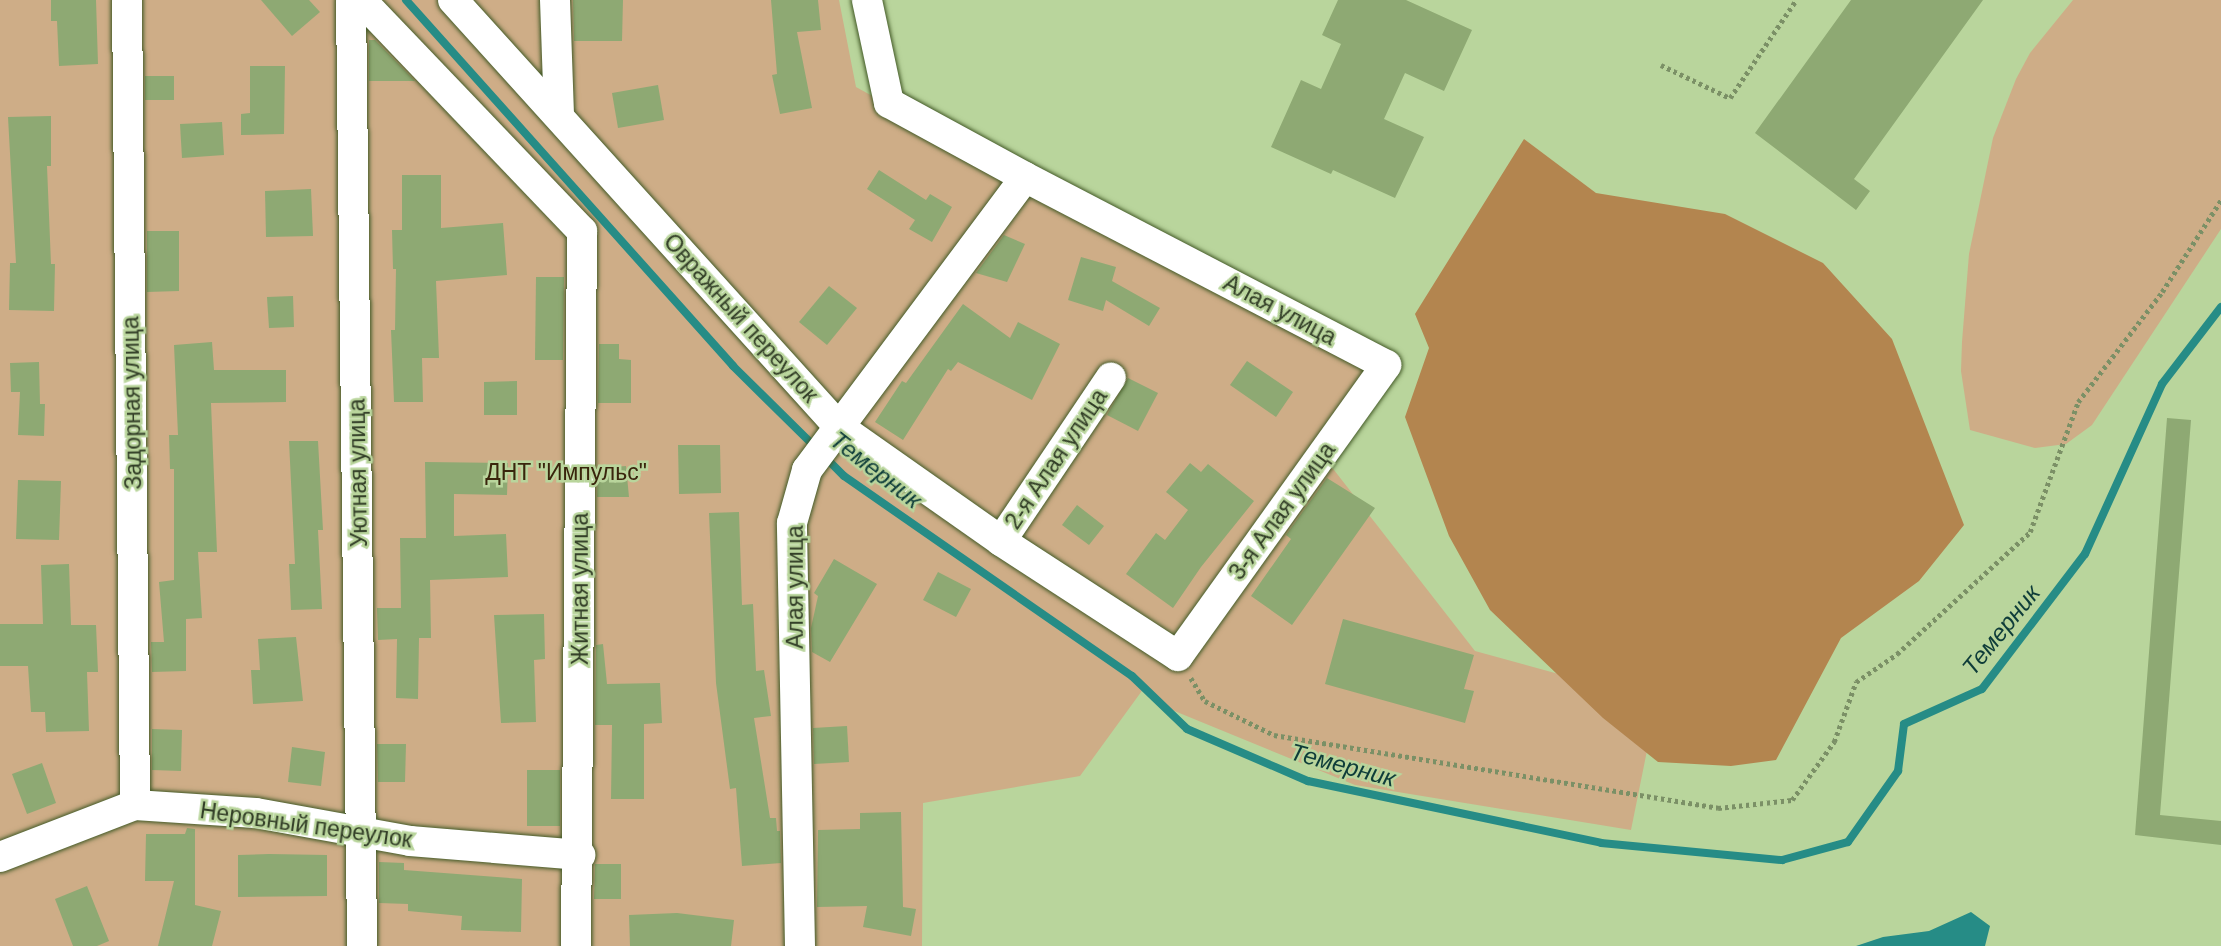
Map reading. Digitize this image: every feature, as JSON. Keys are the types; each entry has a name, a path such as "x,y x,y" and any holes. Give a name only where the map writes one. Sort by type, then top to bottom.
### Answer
{"lane":[{"name":"Задорная улица","path":"127,0 135,805"},
{"name":"Уютная улица","path":"351,0 363,831 362,946"},
{"name":"Житная улица","path":"360,0 582,231 579,855 576,946"},
{"name":"Овражный переулок","path":"453,0 839,427 1001,541 1178,656"},
{"path":"555,0 559,116"},
{"name":"Алая улица","path":"867,0 889,103 1386,365"},
{"name":"Алая улица","path":"800,946 792,523 807,470 1025,177"},
{"name":"3-я Алая улица","path":"1178,656 1386,365"},
{"name":"2-я Алая улица","path":"1001,541 1111,377"},
{"name":"Неровный переулок","path":"0,857 135,805 256,813 410,841 579,855"}],"path":[{"path":"1661,65 1730,98 1796,0"},
{"path":"1178,656 1205,701 1274,735 1718,808 1792,800 1834,742 1856,682 1897,654 2030,532 2078,402 2162,292 2221,200"}],"green space":[{"name":"ДНТ \"Импульс\"","path":"0,0 839,0 856,87 1375,374 1320,452 1475,651 1657,701 1631,830 1355,785 1172,710 1144,688 1080,776 923,803 922,946 0,946"},
{"path":"2073,0 2221,0 2221,229 2092,425 2066,444 2035,448 1970,430 1961,371 1969,254 1993,138 2016,79 2030,53"}],"shaded area":[{"path":"1524,139 1596,193 1725,214 1823,263 1892,339 1964,525 1919,581 1841,638 1776,760 1731,766 1658,762 1603,718 1490,610 1449,536 1405,417 1429,348 1415,314"}],"water":[{"path":"1971,912 1990,926 1985,946 1856,946 1883,937 1929,931"}],"building":[{"path":"51,0 96,0 98,64 59,66 57,21 51,21"},
{"path":"261,0 309,0 320,12 292,36"},
{"path":"573,0 623,0 622,41 574,41"},
{"path":"771,0 818,0 821,30 797,32 812,108 780,114 772,75 777,74"},
{"path":"1338,0 1406,0 1472,30 1444,91 1405,73 1384,119 1424,137 1395,198 1333,170 1331,174 1271,147 1301,80 1321,89 1341,44 1322,35"},
{"path":"1851,0 1983,0 1854,179 1870,191 1856,210 1755,133"},
{"path":"369,40 375,40 415,81 369,81"},
{"path":"250,66 285,66 284,134 241,135 241,114 250,113"},
{"path":"145,76 174,76 174,100 145,100"},
{"path":"658,85 664,120 618,128 612,93"},
{"path":"51,116 51,166 47,166 51,264 55,264 54,311 9,310 10,263 16,263 8,117"},
{"path":"222,122 224,155 182,158 180,124"},
{"path":"879,170 926,200 930,194 952,207 932,242 909,229 915,220 867,189"},
{"path":"402,175 441,175 441,228 503,223 507,275 436,281 439,358 422,358 423,402 394,402 391,330 395,330 396,269 393,269 392,230 402,230"},
{"path":"311,189 313,236 266,237 265,191"},
{"path":"147,231 179,231 179,291 147,292"},
{"path":"1004,235 1025,244 1007,282 976,273"},
{"path":"1081,257 1116,267 1112,281 1160,308 1149,326 1106,300 1103,311 1068,300"},
{"path":"536,277 564,277 563,360 535,360"},
{"path":"829,286 857,308 827,345 799,322"},
{"path":"293,296 294,327 269,328 267,297"},
{"path":"963,304 1010,338 1018,322 1060,344 1032,400 958,362 951,371 948,369 903,440 875,422 902,381 906,383"},
{"path":"212,342 214,370 286,370 286,402 211,403 217,552 198,552 202,618 186,619 186,671 152,672 151,642 164,642 159,582 174,580 174,469 170,469 169,435 178,435 174,345"},
{"path":"599,344 619,344 619,359 631,360 631,403 598,403"},
{"path":"1247,361 1293,392 1276,417 1230,385"},
{"path":"39,362 40,404 45,404 44,436 18,435 20,392 11,392 10,363"},
{"path":"1128,378 1158,393 1138,431 1107,415"},
{"path":"517,381 517,415 484,415 484,382"},
{"path":"2167,418 2191,420 2160,815 2221,821 2221,845 2135,835"},
{"path":"289,441 318,441 323,530 318,530 322,609 291,610 289,564 295,564"},
{"path":"678,445 720,445 721,493 679,494"},
{"path":"425,462 508,463 507,495 454,494 454,536 506,534 508,577 430,580 431,638 419,638 418,699 396,698 397,639 378,640 377,608 401,608 400,538 426,538"},
{"path":"1190,463 1201,472 1208,464 1254,501 1201,567 1173,608 1126,574 1156,533 1165,540 1188,510 1166,492"},
{"path":"626,466 629,497 597,497 598,468"},
{"path":"1327,478 1375,508 1292,625 1251,596 1291,539 1286,535"},
{"path":"18,480 61,481 59,540 16,539"},
{"path":"1077,505 1104,526 1089,545 1062,525"},
{"path":"739,512 742,605 753,604 756,671 764,670 771,716 754,718 770,818 776,818 777,831 780,831 781,863 742,866 736,788 730,789 716,683 709,513"},
{"path":"834,559 877,584 830,662 812,652 811,628 818,596 814,593"},
{"path":"69,564 71,625 96,625 98,672 87,672 89,731 46,732 45,712 31,712 28,666 0,666 0,624 43,624 41,565"},
{"path":"938,572 971,589 956,617 923,600"},
{"path":"544,614 545,659 534,660 536,722 501,723 494,615"},
{"path":"1343,619 1474,655 1464,689 1474,691 1465,723 1325,684"},
{"path":"296,637 303,701 253,704 251,670 260,670 258,639"},
{"path":"603,644 607,684 660,683 662,723 644,724 644,799 611,799 612,725 595,725 596,645"},
{"path":"847,726 849,762 814,764 813,728"},
{"path":"152,729 182,730 181,771 152,770"},
{"path":"377,744 406,744 405,782 378,782"},
{"path":"292,747 325,752 321,786 288,782"},
{"path":"42,763 56,803 27,814 12,774"},
{"path":"527,770 560,770 560,826 527,826"},
{"path":"901,812 903,907 916,909 911,936 863,927 867,906 817,907 818,830 860,829 860,813"},
{"path":"187,828 195,829 195,905 221,911 212,946 158,946 174,881 145,881 146,834 185,834"},
{"path":"238,855 327,855 327,896 238,897"},
{"path":"379,862 404,863 404,870 522,879 521,932 461,930 462,916 408,911 408,904 379,903"},
{"path":"595,864 621,864 621,899 594,899"},
{"path":"87,886 109,941 97,946 73,946 55,899"},
{"path":"677,913 734,920 731,946 630,946 629,915"}],"waterway":[{"name":"Темерник","path":"406,0 733,366 815,447"},
{"name":"Темерник","path":"824,456 844,476 1132,676 1187,729 1308,781 1601,843 1782,860 1848,842 1898,771 1904,724 1982,689 2085,554 2162,384 2221,307"}]}
